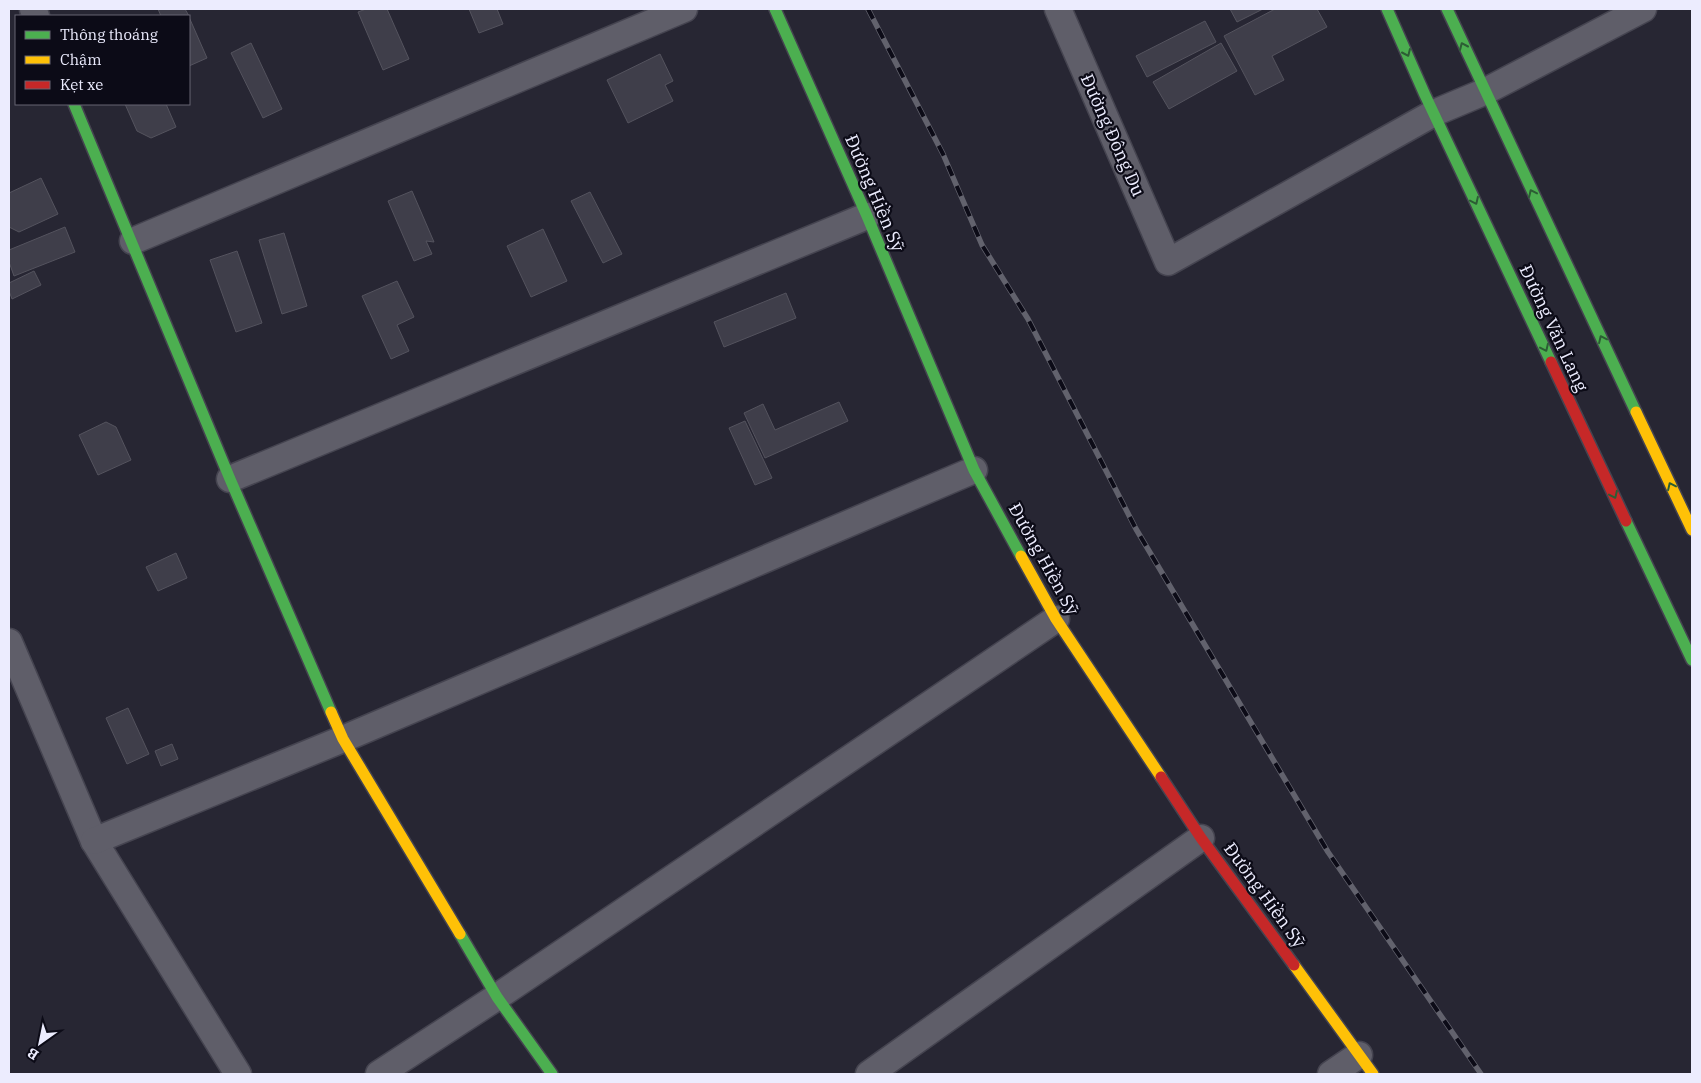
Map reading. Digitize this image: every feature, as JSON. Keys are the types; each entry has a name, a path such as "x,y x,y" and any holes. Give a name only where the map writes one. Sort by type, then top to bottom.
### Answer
{"street":[{"path":"133,241 684,9"},
{"name":"Đường Hiền Sỹ","path":"775,9 867,216 974,470 1056,619 1202,838 1366,1064"},
{"name":"Đường Đông Du","path":"1058,9 1168,262 1434,113"},
{"name":"Đường Văn Lang","path":"1388,9 1434,113 1692,660"},
{"path":"1447,9 1484,92 1692,530"},
{"path":"1434,113 1484,92 1643,9"},
{"path":"74,105 133,241 230,479 342,739 497,998 552,1074"},
{"path":"230,479 867,216"},
{"path":"94,841 342,739 974,470"},
{"path":"379,1074 497,998 1056,619"},
{"path":"9,642 94,841 238,1074"},
{"path":"869,1074 1202,838"},
{"path":"1331,1074 1366,1064"}],"building":[{"path":"158,9 185,9 188,15 161,15"},
{"path":"366,9 387,9 409,59 383,70 358,12"},
{"path":"469,9 497,9 503,24 479,33"},
{"path":"1230,9 1263,9 1237,22"},
{"path":"1275,9 1317,9 1327,27 1272,56 1284,80 1255,95 1224,36"},
{"path":"190,19 207,58 190,66"},
{"path":"1205,21 1216,42 1147,77 1136,56"},
{"path":"251,43 282,109 263,118 231,53"},
{"path":"1221,43 1237,71 1169,109 1153,82"},
{"path":"660,54 673,81 665,85 673,101 628,123 607,80"},
{"path":"125,105 166,105 176,127 151,138 137,131"},
{"path":"41,178 58,214 19,232 9,227 9,193"},
{"path":"412,191 434,242 426,241 432,254 414,261 388,201"},
{"path":"590,192 622,254 603,263 571,201"},
{"path":"65,227 75,252 14,276 9,262 9,250"},
{"path":"543,229 567,281 531,297 507,246"},
{"path":"284,233 307,306 282,314 259,240"},
{"path":"237,251 262,323 236,332 210,260"},
{"path":"34,271 41,285 12,299 9,283"},
{"path":"397,281 414,317 397,325 409,351 391,359 362,296"},
{"path":"786,293 796,318 724,347 714,322"},
{"path":"839,402 848,421 765,458 744,413 763,404 775,430"},
{"path":"745,421 772,478 755,485 729,428"},
{"path":"106,422 116,427 131,460 98,475 79,435"},
{"path":"176,553 187,578 158,591 146,567"},
{"path":"128,708 149,754 127,764 106,718"},
{"path":"172,744 178,759 161,766 155,751"}],"railway":[{"path":"868,9 943,154 982,245 1028,319 1136,529 1328,852 1481,1074"}],"traffic: fast":[{"path":"775,9 867,216 974,470 1021,556"},
{"path":"1387,9 1425,95 1551,362"},
{"path":"1447,9 1636,412"},
{"path":"74,105 230,479 331,712"},
{"path":"1626,521 1692,660"},
{"path":"460,934 497,997 552,1074"}],"traffic: slow":[{"path":"1636,412 1692,530"},
{"path":"1021,556 1056,619 1161,777"},
{"path":"331,712 343,739 460,934"},
{"path":"1294,965 1373,1074"}],"traffic: jam":[{"path":"1551,362 1626,521"},
{"path":"1161,777 1201,838 1294,965"}]}
